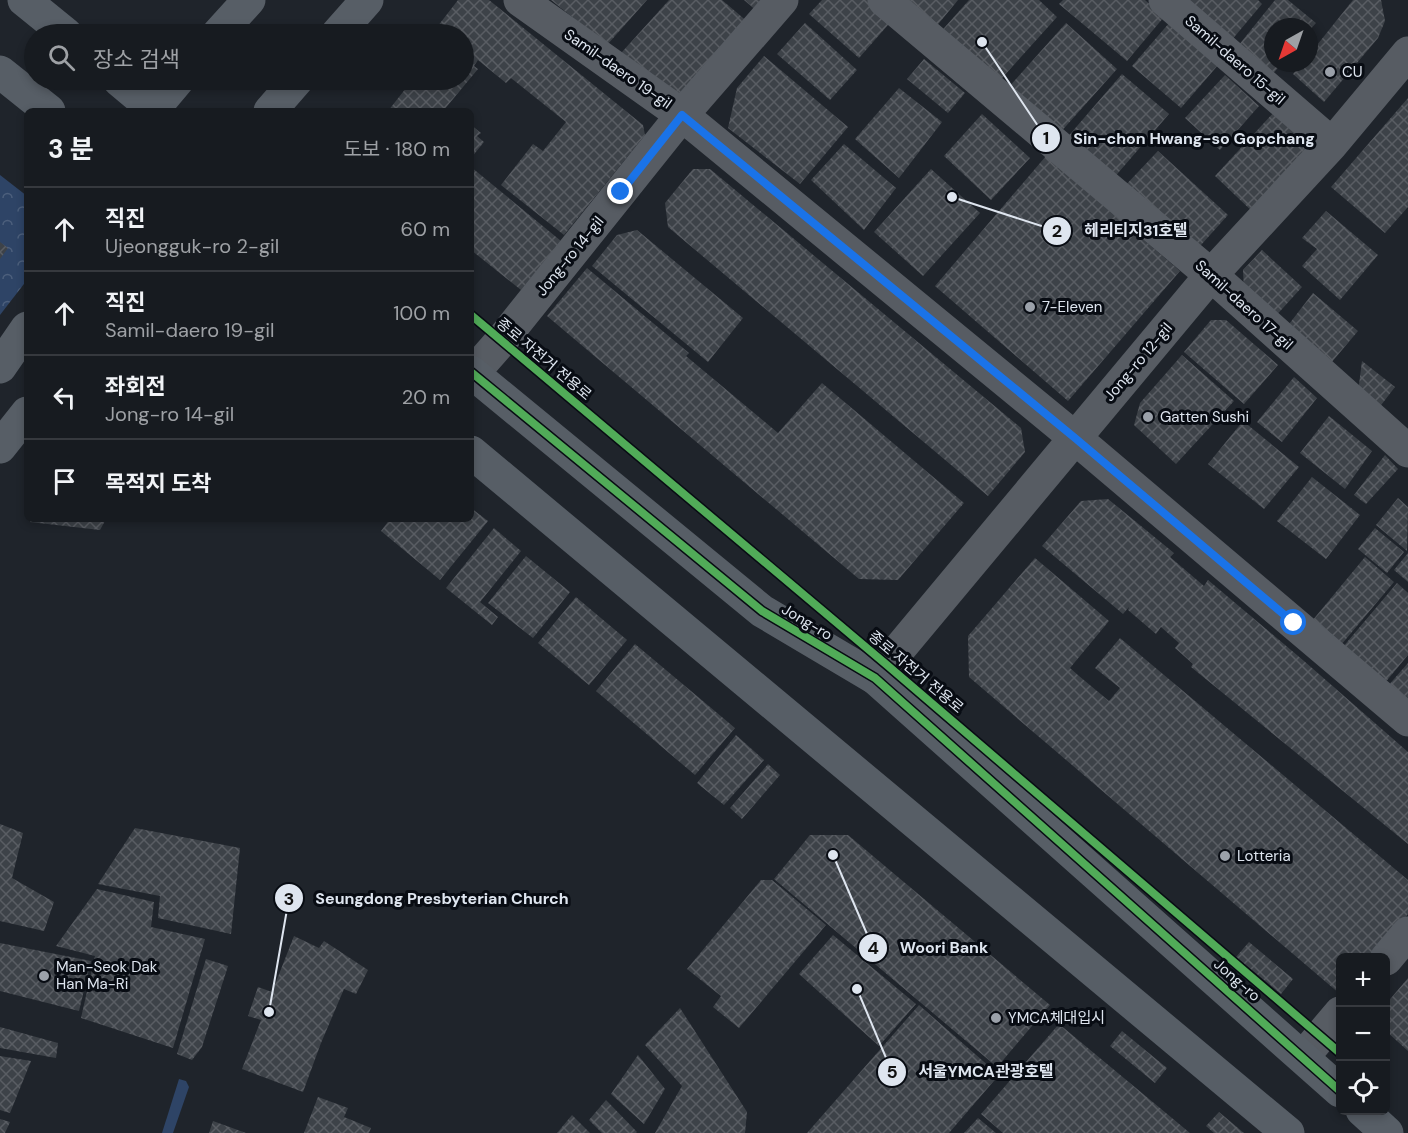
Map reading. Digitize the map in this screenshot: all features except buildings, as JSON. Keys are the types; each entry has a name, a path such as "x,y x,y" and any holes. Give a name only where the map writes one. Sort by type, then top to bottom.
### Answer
{"main road":[{"path":"24,0 54,24"},
{"path":"227,24 249,0"},
{"path":"345,24 367,0"},
{"path":"0,72 45,108"},
{"path":"131,90 152,108"},
{"path":"156,108 170,90"},
{"path":"273,108 288,90"},
{"path":"0,367 24,332"},
{"name":"Jong-ro","path":"474,375 762,611 875,678 1336,1086"},
{"path":"0,447 24,417"},
{"path":"474,455 1288,1133"},
{"path":"1367,1115 1387,1133"}],"street":[{"name":"Samil-daero 19-gil","path":"520,0 682,115 1075,438 1408,720"},
{"name":"Jong-ro 14-gil","path":"474,371 502,340 682,115 782,0"},
{"name":"Samil-daero 17-gil","path":"884,0 1211,275 1408,452"},
{"name":"Samil-daero 15-gil","path":"1166,0 1332,144"},
{"name":"Jong-ro 12-gil","path":"875,678 1211,275 1332,144 1408,53"},
{"path":"1390,954 1408,933"},
{"path":"1303,1056 1336,1019"}],"green space":[{"path":"0,175 24,194 24,284 0,315"},
{"path":"179,1079 186,1081 189,1087 173,1133 162,1133"}],"cycle path":[{"name":"종로 자전거 전용로","path":"474,318 887,665 1336,1050"},
{"path":"474,374 762,611 875,678 1336,1087"}],"place":[{"name":"Sin-chon Hwang-so Gopchang","path":"982,42"},
{"name":"CU","path":"1330,72"},
{"name":"헤리티지31호텔","path":"952,197"},
{"name":"7-Eleven","path":"1030,307"},
{"name":"Gatten Sushi","path":"1148,417"},
{"name":"Woori Bank","path":"833,855"},
{"name":"Lotteria","path":"1225,856"},
{"name":"Man-Seok Dak Han Ma-Ri","path":"44,976"},
{"name":"서울YMCA관광호텔","path":"857,989"},
{"name":"Seungdong Presbyterian Church","path":"269,1012"},
{"name":"YMCA체대입시","path":"996,1018"}],"route":[{"path":"621,192 682,115 1075,438 1294,623"}]}
